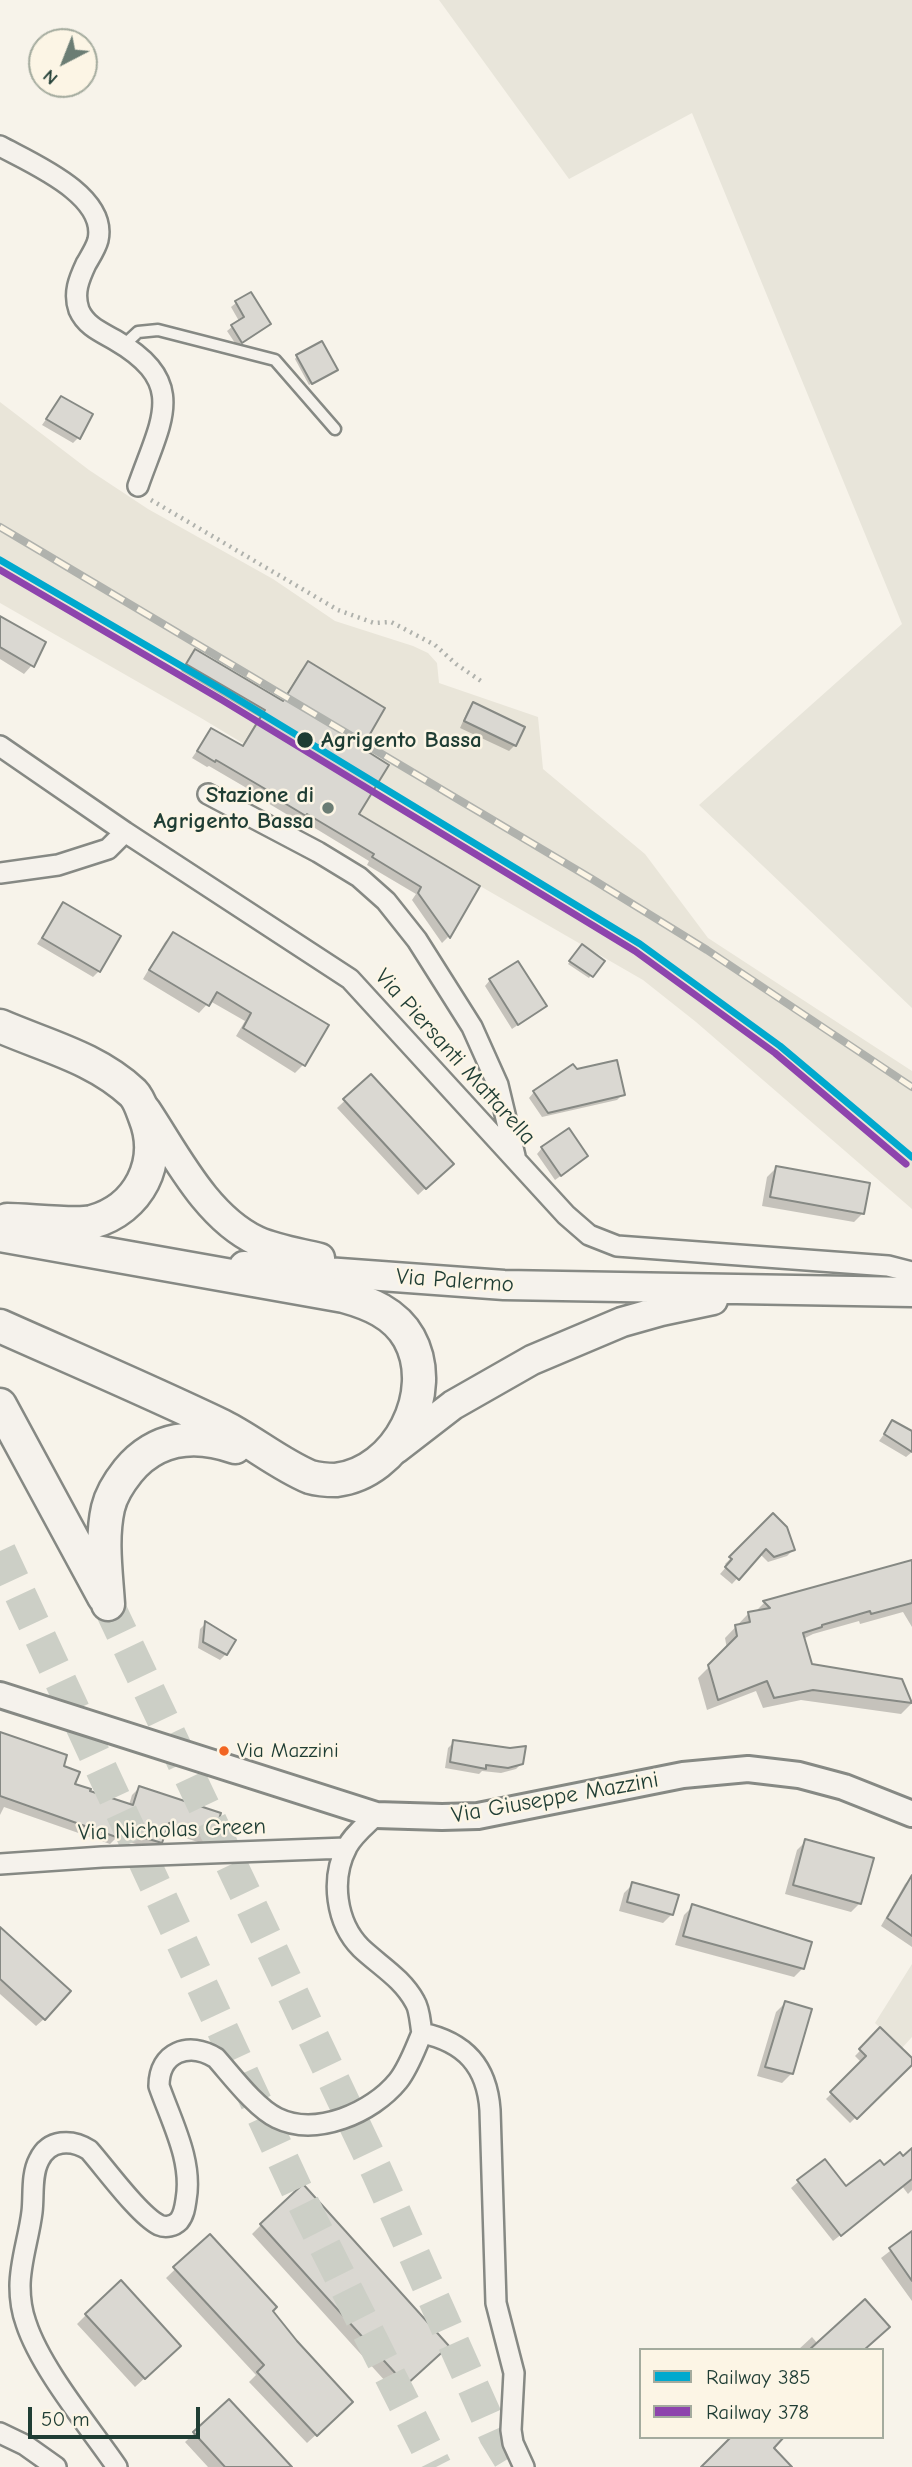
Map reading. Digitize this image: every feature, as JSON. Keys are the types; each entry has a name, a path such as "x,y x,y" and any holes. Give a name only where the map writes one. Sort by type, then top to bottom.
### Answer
{"main road":[{"path":"0,1026 83,1059 111,1074 137,1096 209,1202 230,1224 257,1241 292,1252 433,1280"},
{"path":"0,1045 35,1041"},
{"path":"0,1219 89,1223 112,1215 127,1203 141,1185 152,1153 151,1134 137,1096"},
{"name":"Via Palermo","path":"0,1235 142,1259 503,1285 912,1292"},
{"path":"0,1246 46,1243"},
{"path":"142,1259 344,1296 372,1304 391,1317 408,1336 418,1360 419,1384 415,1408 387,1456"},
{"path":"0,1326 225,1428 312,1478 334,1480 354,1476 372,1468 453,1405 532,1360 622,1322 764,1289"},
{"path":"0,1405 108,1604 104,1544 108,1507 120,1481 138,1460 160,1445 184,1438 206,1438 289,1466"}],"street":[{"path":"0,146 64,182 79,193 92,208 98,239 79,278 76,300 80,311 93,328 124,345 152,366 163,395 160,424 138,486"},
{"name":"Via Piersanti Mattarella","path":"0,746 125,832 351,979 577,1226 604,1242 617,1246 888,1266 912,1272"},
{"path":"208,794 318,852 359,877 386,901 417,940 472,1027 498,1085 516,1160"},
{"path":"0,873 58,865 108,849 125,832"},
{"name":"Via Giuseppe Mazzini","path":"0,1695 376,1815 442,1818 478,1816 683,1775 748,1769 799,1775 844,1787 912,1814"},
{"path":"117,2467 54,2376 31,2338 24,2320 20,2285 36,2168 43,2154 55,2144 64,2142 81,2145 89,2150 156,2224 165,2227 180,2220 188,2191 188,2166 159,2086 159,2072 171,2057 189,2050 208,2053 216,2059 262,2108 275,2118 310,2124 342,2118 380,2098 402,2075 422,2033 416,2003 397,1978 360,1947 348,1931 341,1912 336,1883 346,1848 376,1815"},
{"name":"Via Nicholas Green","path":"0,1864 102,1857 346,1848"},
{"path":"422,2033 451,2041 463,2050 481,2071 486,2084 491,2123 496,2303 514,2373 511,2430 513,2443 524,2467"},
{"path":"0,2432 25,2445 56,2467"}],"lane":[{"path":"124,345 138,332 158,330 275,360 335,429"}],"path":[{"path":"138,486 161,508 338,610 374,622 391,622 435,645 481,681"}],"shaded area":[{"path":"439,0 912,0 912,1008 699,805 902,624 692,113 569,179"},
{"path":"0,402 89,470 148,509 273,579 335,621 428,653 437,663 439,683 538,717 543,769 645,854 708,938 912,1071 912,1209 696,1022 643,980 480,886 201,718 0,603"},
{"path":"912,1964 912,2037 902,2048 875,2023"}],"building":[{"path":"251,292 271,324 242,343 231,325 244,317 235,301"},
{"path":"322,341 338,370 312,384 296,355"},
{"path":"61,396 93,414 80,439 46,419"},
{"path":"0,616 46,642 34,667 0,647"},
{"path":"195,649 283,701 308,661 385,708 362,748 389,765 359,814 480,886 450,938 418,893 421,887 372,857 374,854 197,751 211,728 243,746 265,710 186,664"},
{"path":"473,702 525,727 516,746 464,721"},
{"path":"63,902 121,936 100,972 42,938"},
{"path":"173,932 329,1025 305,1066 243,1028 251,1013 217,992 209,1006 149,970"},
{"path":"582,944 605,961 593,977 569,961"},
{"path":"518,961 547,1006 518,1025 489,979"},
{"path":"617,1060 625,1095 548,1113 533,1091 573,1064 577,1069"},
{"path":"371,1074 454,1164 426,1189 343,1099"},
{"path":"569,1128 588,1156 561,1176 541,1147"},
{"path":"776,1166 870,1183 864,1214 770,1197"},
{"path":"892,1420 912,1431 912,1452 884,1434"},
{"path":"773,1513 787,1527 795,1550 774,1557 766,1549 739,1580 725,1567 732,1559 729,1557"},
{"path":"912,1560 912,1603 871,1614 870,1611 803,1633 812,1664 902,1679 912,1703 813,1690 774,1698 767,1681 718,1700 708,1665 737,1636 735,1625 750,1622 748,1612 770,1608 763,1601"},
{"path":"205,1621 236,1640 227,1655 203,1642"},
{"path":"0,1732 67,1755 64,1766 80,1772 75,1784 91,1789 90,1791 133,1805 139,1786 221,1813 213,1838 169,1823 162,1843 122,1831 119,1838 0,1796"},
{"path":"453,1740 510,1748 526,1746 523,1764 508,1768 486,1765 486,1769 450,1762"},
{"path":"805,1839 874,1858 861,1904 793,1885"},
{"path":"912,1875 912,1936 887,1918"},
{"path":"632,1882 679,1895 673,1915 627,1902"},
{"path":"692,1904 812,1942 804,1969 683,1936"},
{"path":"0,1927 71,1991 45,2020 0,1979"},
{"path":"785,2001 812,2009 793,2074 765,2067"},
{"path":"880,2027 912,2058 912,2065 857,2119 830,2092 866,2056 859,2049"},
{"path":"912,2148 912,2179 841,2236 797,2180 825,2159 846,2186 880,2160 884,2165 900,2152 903,2156"},
{"path":"303,2184 449,2346 406,2385 260,2224"},
{"path":"912,2231 912,2281 889,2248"},
{"path":"210,2234 277,2307 273,2311 297,2341 353,2402 317,2436 257,2372 264,2365 173,2267"},
{"path":"121,2280 181,2346 145,2379 85,2314"},
{"path":"865,2299 890,2327 866,2348 811,2348"},
{"path":"229,2399 292,2467 225,2467 193,2432"},
{"path":"729,2439 782,2439 774,2448 792,2467 701,2467"}],"tunnel":[{"path":"0,1551 302,2201 436,2467"},
{"path":"108,1604 378,2174 495,2436 514,2467"}],"railway":[{"path":"0,527 592,879 707,950 912,1087"}],"rail line":[{"name":"385","path":"0,560 226,692 640,944 780,1046 912,1157"},
{"name":"378","path":"0,570 222,700 635,951 775,1053 906,1164"}],"place":[{"name":"Agrigento Bassa","path":"305,740"},
{"name":"Stazione di Agrigento Bassa","path":"328,808"},
{"name":"Via Mazzini","path":"224,1751"}]}
